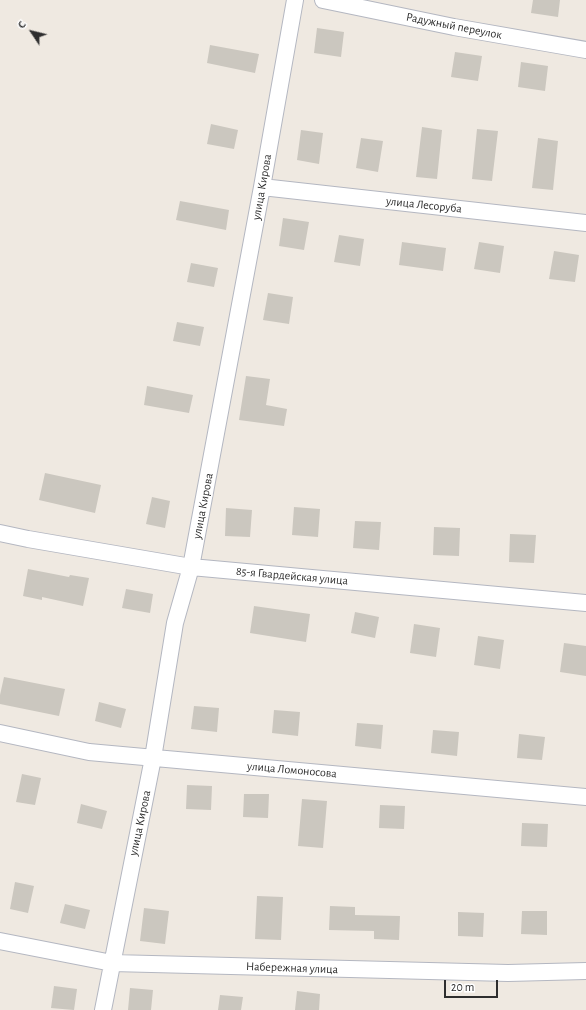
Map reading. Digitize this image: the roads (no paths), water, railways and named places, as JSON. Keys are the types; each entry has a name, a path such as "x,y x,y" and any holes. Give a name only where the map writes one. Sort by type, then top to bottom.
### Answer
{"street":[{"name":"улица Кирова","path":"103,1010 154,758 175,623 191,567 262,187 295,0"},
{"name":"Радужный переулок","path":"323,0 454,27 586,50"},
{"name":"улица Лесоруба","path":"262,187 586,223"},
{"name":"85-я Гвардейская улица","path":"0,533 191,567 586,603"},
{"name":"улица Ломоносова","path":"0,733 89,752 586,797"},
{"name":"Набережная улица","path":"0,941 112,963 508,973 586,971"}]}
